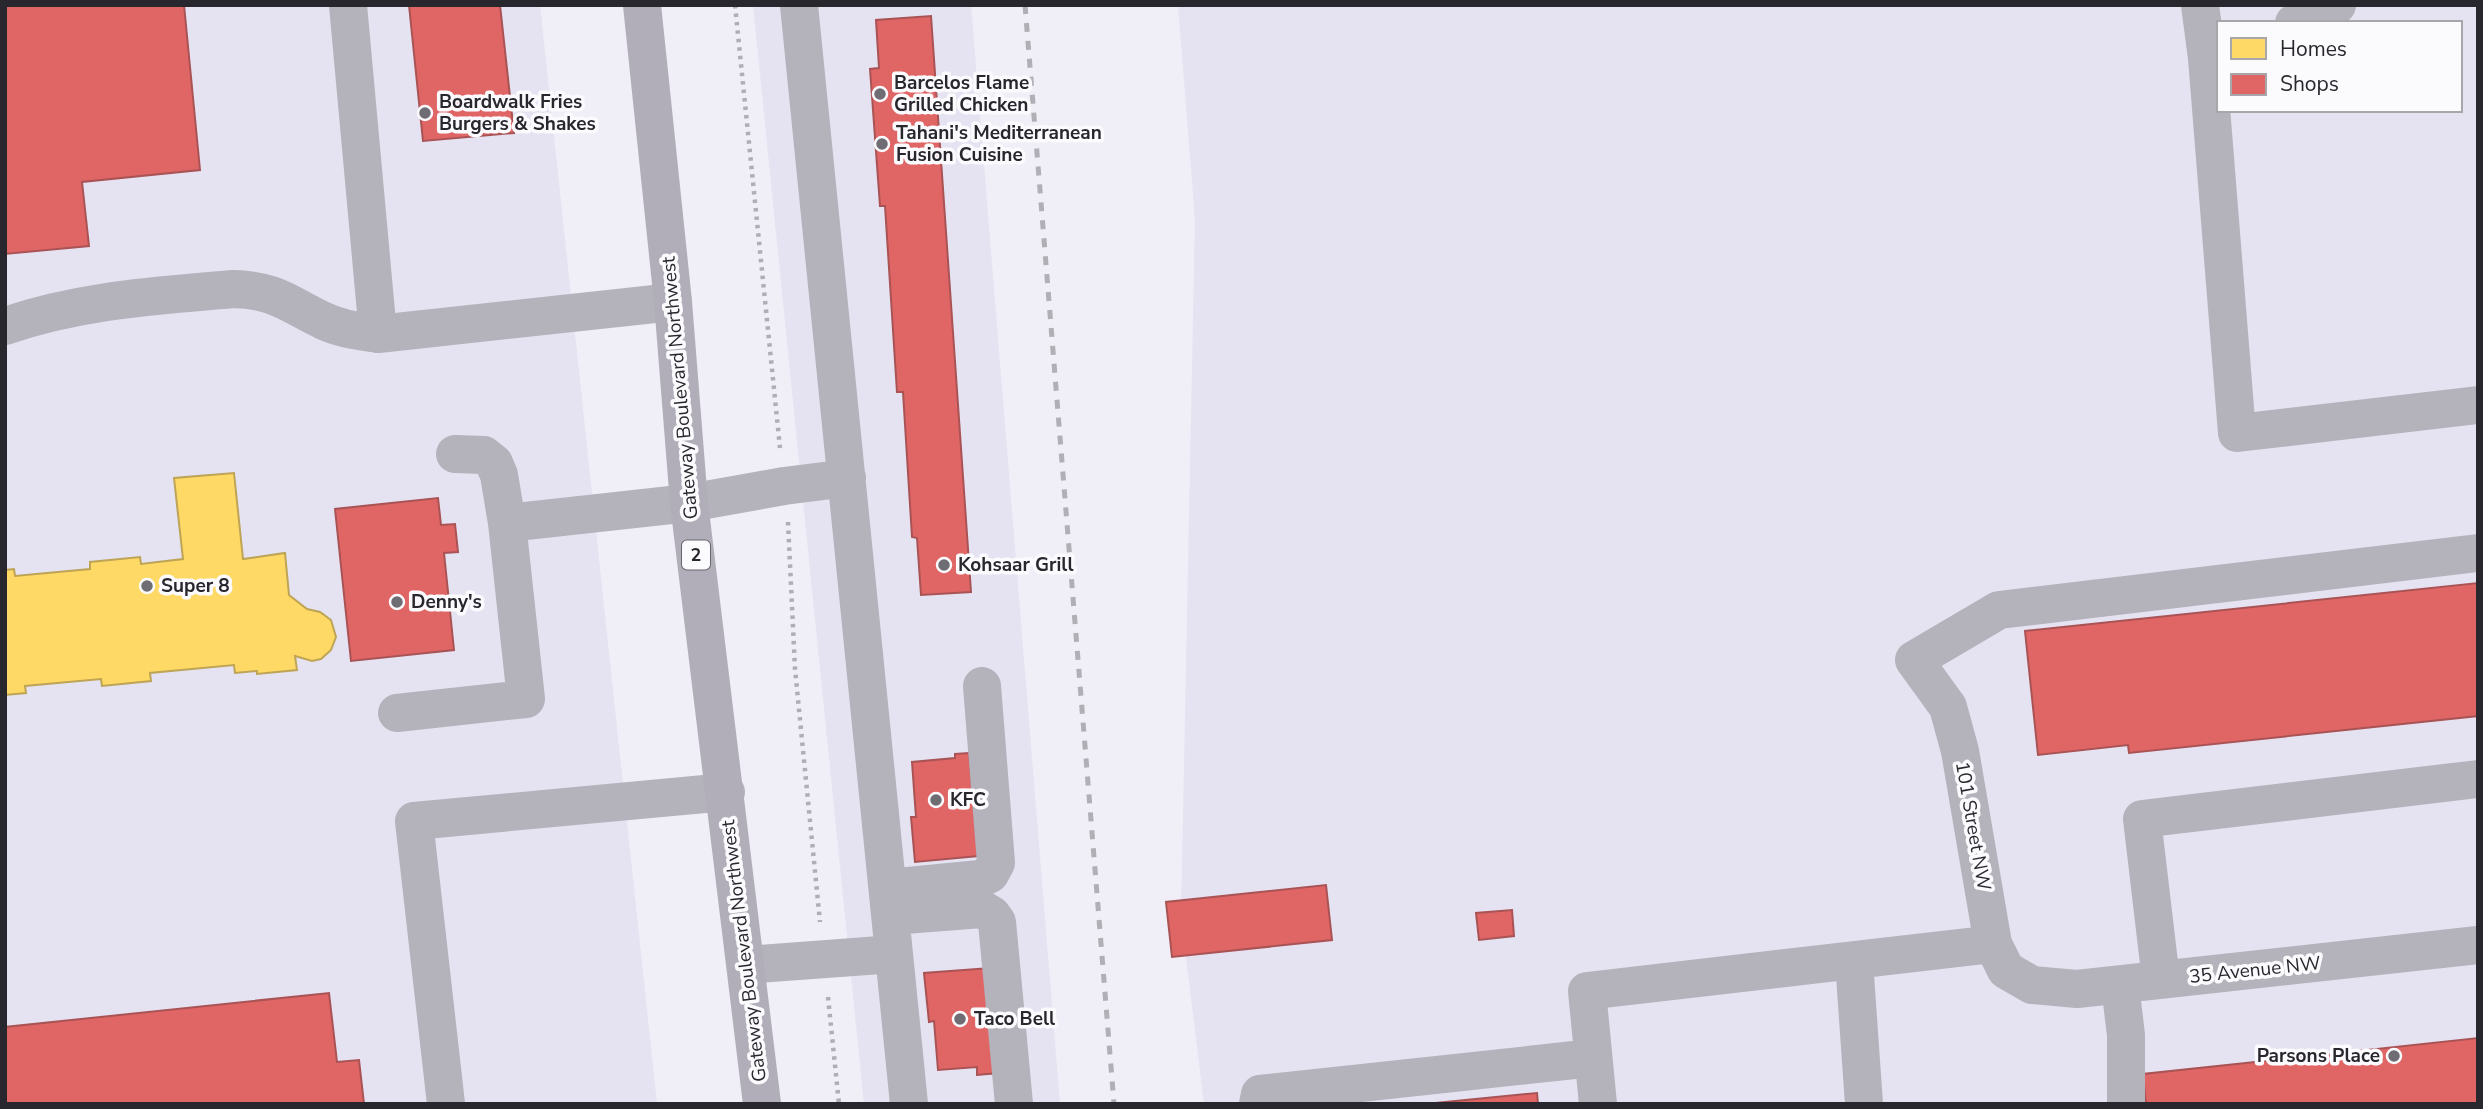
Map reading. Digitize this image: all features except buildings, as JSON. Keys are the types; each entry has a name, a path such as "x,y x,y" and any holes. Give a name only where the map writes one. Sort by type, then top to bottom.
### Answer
{"highway":[{"name":"Gateway Boulevard Northwest","path":"642,5 673,302 689,503 762,1104"}],"street":[{"path":"348,5 378,334"},
{"path":"799,5 909,1104"},
{"path":"2200,5 2213,56 2237,433 2478,405"},
{"path":"2299,21 2337,5"},
{"path":"5,326 89,303 233,289 251,289 273,294 326,322 351,330 378,334 673,302"},
{"path":"397,713 526,699 507,523 494,463 484,455 455,454"},
{"path":"507,523 689,503 847,478"},
{"name":"101 Street NW","path":"2032,985 2006,970 1993,944 1960,751 1948,707 1914,660 1999,610 2478,553"},
{"path":"746,965 824,960 891,919 990,874 996,863 982,686"},
{"path":"2161,980 2142,819 2478,779"},
{"path":"446,1104 414,821 726,792"},
{"path":"891,919 982,909 997,922 1014,1104"},
{"path":"1598,1104 1587,991 1993,944"},
{"name":"35 Avenue NW","path":"2032,985 2077,989 2478,945"},
{"path":"1854,961 1864,1104"},
{"path":"2120,985 2126,1035 2126,1104"},
{"path":"1258,1104 1260,1094 1593,1058"}],"path":[{"path":"735,5 790,537 795,669 839,1104"}],"shaded area":[{"path":"5,5 540,5 657,1104 5,1104"},
{"path":"753,5 971,5 1060,1104 864,1104"},
{"path":"1178,5 2478,5 2478,1104 1204,1104 1181,916 1195,219"}],"railway":[{"path":"1025,5 1114,1104"}],"place":[{"name":"Barcelos Flame Grilled Chicken","path":"880,94"},
{"name":"Boardwalk Fries Burgers & Shakes","path":"425,113"},
{"name":"Tahani's Mediterranean Fusion Cuisine","path":"882,144"},
{"name":"Kohsaar Grill","path":"944,565"},
{"name":"Super 8","path":"147,586"},
{"name":"Denny's","path":"397,602"},
{"name":"KFC","path":"936,800"},
{"name":"Taco Bell","path":"960,1019"},
{"name":"Parsons Place","path":"2394,1056"}]}
